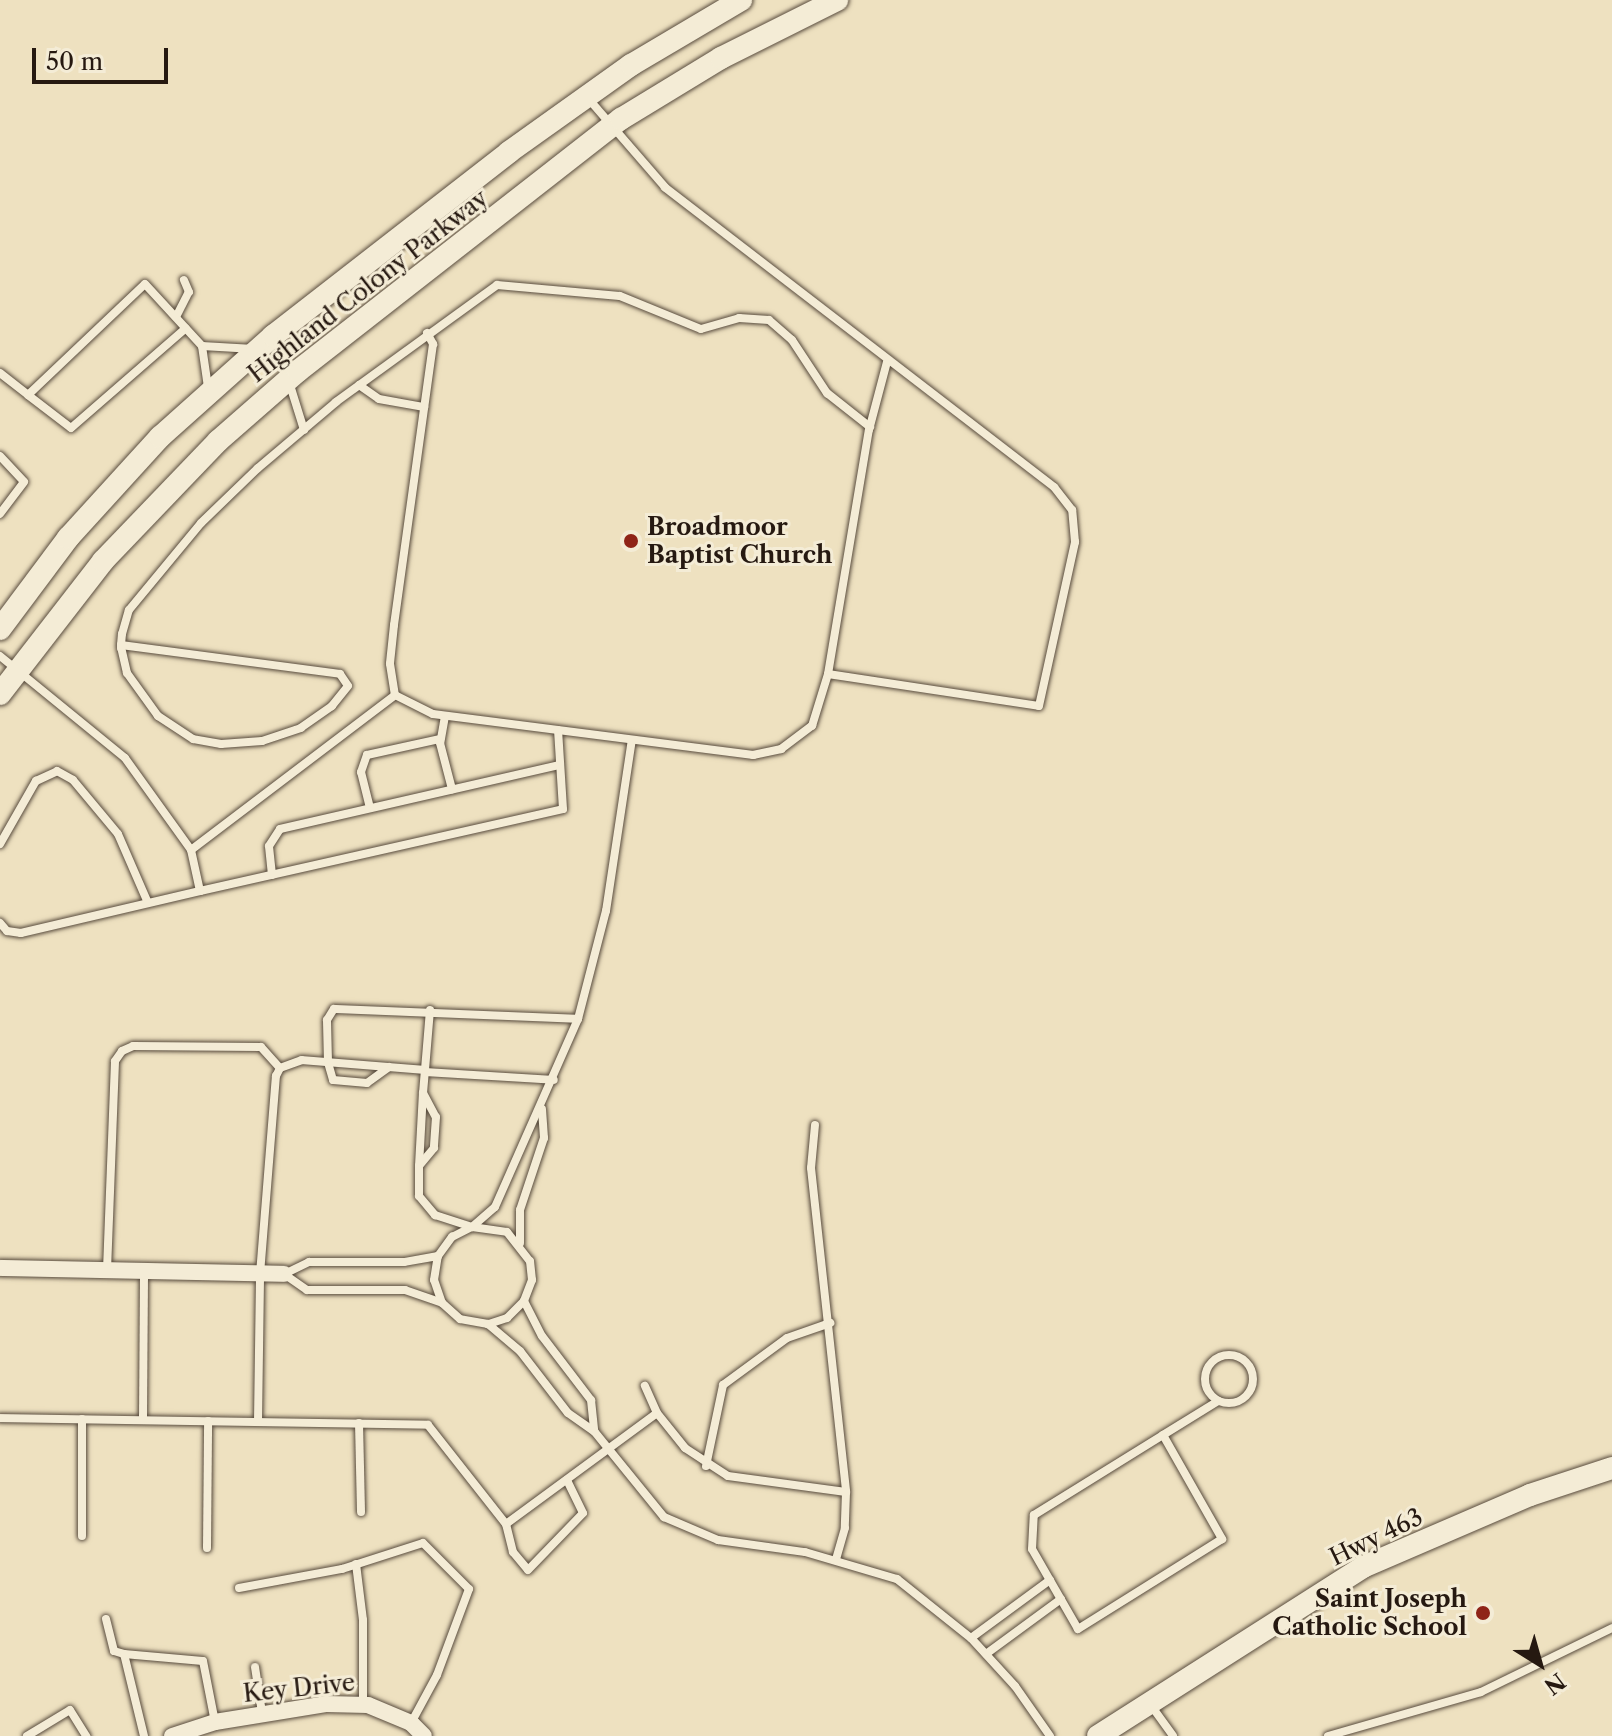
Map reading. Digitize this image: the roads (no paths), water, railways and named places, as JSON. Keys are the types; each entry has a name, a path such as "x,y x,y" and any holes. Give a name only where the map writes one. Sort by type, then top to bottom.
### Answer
{"street":[{"name":"Highland Colony Parkway","path":"0,629 68,538 160,437 259,349 587,97 741,0"},
{"name":"Highland Colony Parkway","path":"0,694 8,663 218,441 297,372 610,128 721,58 837,0"},
{"path":"0,1268 284,1274"},
{"name":"Hwy 463","path":"1098,1736 1363,1567 1530,1495 1612,1468"},
{"name":"Key Drive","path":"172,1736 262,1713 363,1705 411,1723 424,1736"}],"lane":[{"path":"587,97 610,128 665,187 887,362 1054,487 1077,523 1039,706 828,674"},
{"path":"28,395 151,275"},
{"path":"176,317 189,292 184,280"},
{"path":"145,284 202,346 209,393"},
{"path":"121,645 340,674 348,686 317,718 282,736 208,743 179,732 144,700 127,673 121,645 129,610 201,523 304,430 481,292 506,284 620,296 701,329 759,317 785,332 827,393 870,427"},
{"path":"0,373 71,428 186,328"},
{"path":"427,333 433,344 390,664 395,695 423,712 445,716 767,754 812,726 828,674 870,427 887,362"},
{"path":"202,346 259,349"},
{"path":"297,372 290,382 290,396 304,430"},
{"path":"359,385 379,399 424,407"},
{"path":"0,456 24,482 0,514"},
{"path":"8,663 125,758 191,850 200,891"},
{"path":"191,850 395,695"},
{"path":"445,716 440,739 452,789"},
{"path":"0,923 7,931 21,933 563,809 558,730"},
{"path":"370,808 361,765 367,755 440,739"},
{"path":"442,1303 434,1280 438,1256 452,1237 472,1227 495,1207 528,1126 542,1108 578,1019 606,911 632,740"},
{"path":"272,875 269,846 280,829 559,765"},
{"path":"0,844 36,781 49,771 64,773 118,834 148,903"},
{"path":"389,1067 367,1083 333,1080 328,1062 327,1020 334,1009 430,1010 578,1019"},
{"path":"430,1010 416,1181 428,1210 472,1227 494,1227 520,1243"},
{"path":"107,1271 115,1061 122,1051 133,1046 261,1047 280,1068 260,1274 258,1422"},
{"path":"280,1068 302,1060 554,1080"},
{"path":"419,1166 434,1148 436,1117 423,1093"},
{"path":"438,1256 404,1262 309,1262 284,1274 307,1290 405,1290 442,1303 460,1319 488,1324 507,1318 524,1301 532,1280 520,1243 520,1210 544,1138 542,1108"},
{"path":"815,1125 811,1168 846,1492 845,1528 836,1560"},
{"path":"143,1420 144,1271"},
{"path":"524,1301 542,1336 591,1400 594,1431"},
{"path":"706,1466 723,1385 787,1338 830,1323"},
{"path":"488,1324 520,1351 568,1413 594,1431 664,1517 718,1540 836,1560 897,1579 971,1638 1050,1736"},
{"path":"1163,1435 1222,1539 1078,1629 1030,1541 1034,1515 1163,1435 1218,1401 1233,1403 1251,1389 1250,1368 1237,1357 1220,1357 1208,1368 1206,1385 1218,1401"},
{"path":"645,1386 657,1413 706,1466 728,1476 846,1492"},
{"path":"506,1524 657,1413"},
{"path":"0,1418 428,1425 506,1524 513,1552 528,1570 583,1513 567,1480"},
{"path":"82,1419 82,1536"},
{"path":"207,1548 208,1421"},
{"path":"359,1423 361,1512"},
{"path":"239,1588 356,1564 423,1543 469,1589 437,1675 411,1723"},
{"path":"356,1564 363,1705"},
{"path":"971,1638 1050,1580"},
{"path":"986,1654 1061,1599"},
{"path":"106,1619 114,1651 203,1661 209,1728"},
{"path":"1328,1736 1481,1692 1612,1628"},
{"path":"124,1654 144,1736"},
{"path":"255,1667 262,1713"},
{"path":"1150,1703 1173,1736"},
{"path":"27,1736 70,1710 86,1736"}],"place":[{"name":"Broadmoor Baptist Church","path":"631,541"},
{"name":"Saint Joseph Catholic School","path":"1483,1613"}]}
